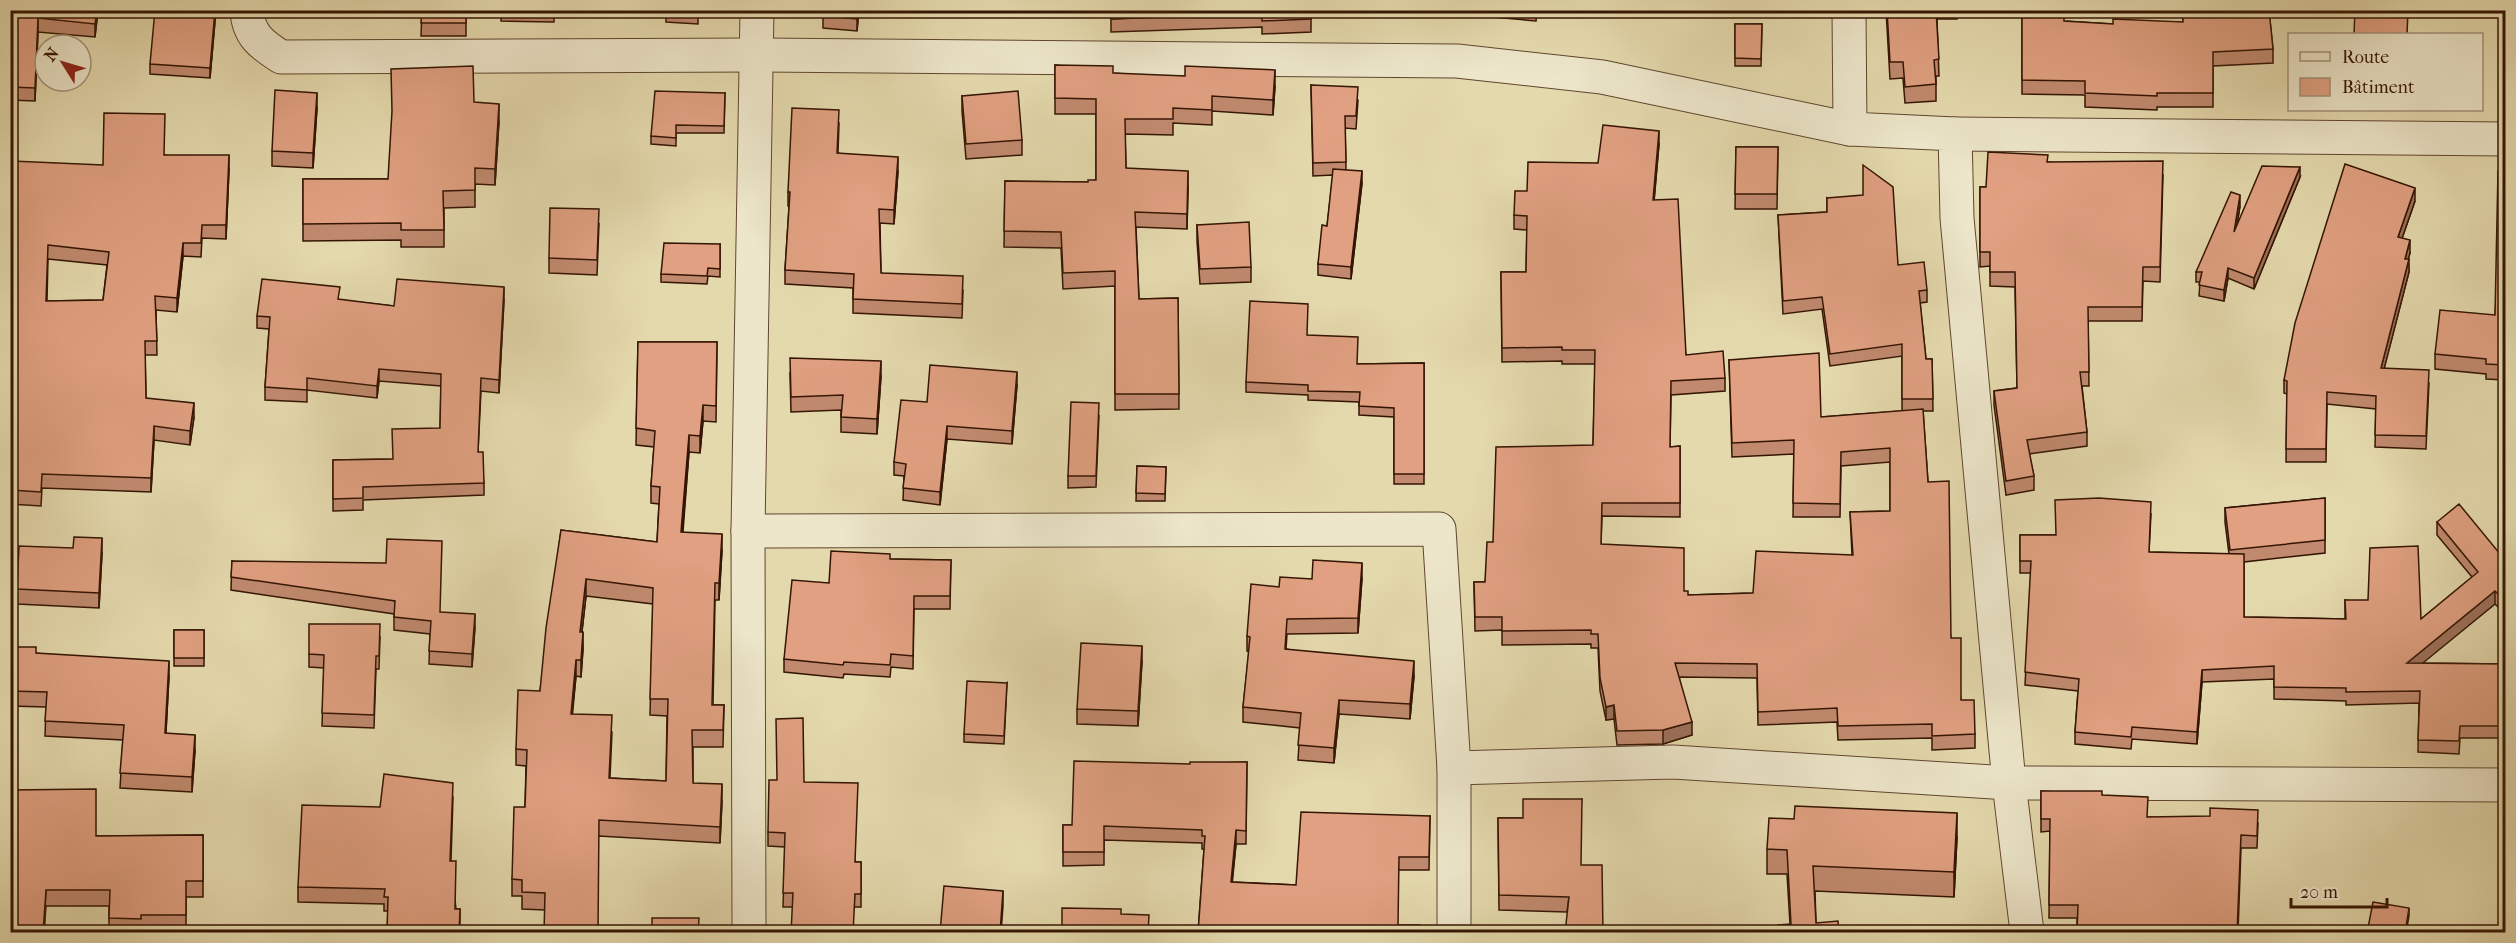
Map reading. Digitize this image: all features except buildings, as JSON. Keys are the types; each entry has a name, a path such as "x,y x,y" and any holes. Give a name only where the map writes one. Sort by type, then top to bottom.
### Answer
{"street":[{"path":"247,10 248,25 259,43 281,57 756,55 1457,61 1602,77 1850,129 1955,134 2505,139"},
{"path":"749,933 748,531 757,10"},
{"path":"1850,10 1850,129"},
{"path":"1955,134 1956,218 2010,783 2027,933"},
{"path":"748,531 1439,529 1454,768 1454,933"},
{"path":"1454,768 1673,762 2010,783 2505,784"}]}
